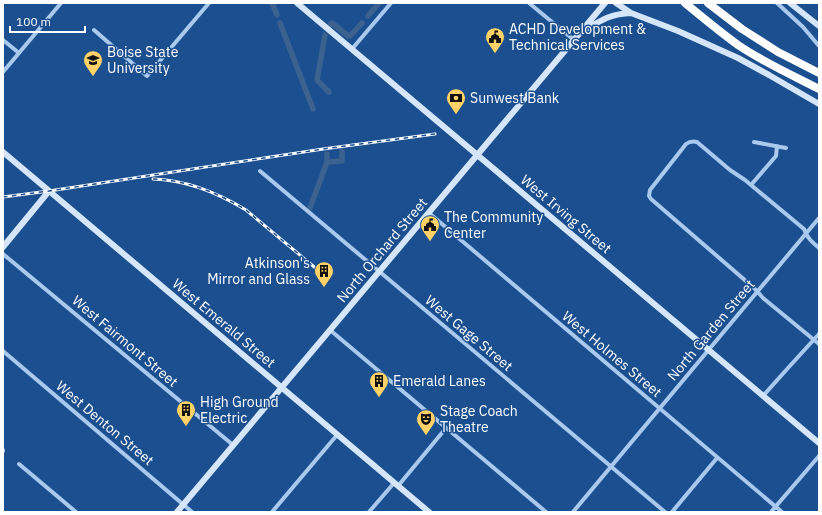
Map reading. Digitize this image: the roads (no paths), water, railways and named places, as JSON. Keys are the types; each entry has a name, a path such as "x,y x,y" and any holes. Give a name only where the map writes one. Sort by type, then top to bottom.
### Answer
{"highway":[{"path":"685,3 738,45 766,62 819,89"},
{"path":"708,3 742,29 785,56 819,73"},
{"path":"785,56 819,69"},
{"path":"802,80 819,93"}],"street":[{"path":"3,72 61,3"},
{"path":"94,30 147,76 209,3"},
{"name":"West Irving Street","path":"297,3 819,443"},
{"path":"352,49 391,3"},
{"path":"529,3 574,40"},
{"name":"North Orchard Street","path":"177,512 606,3"},
{"path":"616,3 631,13 678,31 738,58 819,104"},
{"path":"776,3 803,27 819,46"},
{"path":"791,3 819,26"},
{"path":"580,33 613,15 631,13"},
{"path":"3,40 19,53"},
{"path":"819,248 805,234 804,229 697,142 693,141 686,144 651,187 649,193 651,200 758,291 763,298 819,344"},
{"path":"754,142 786,148"},
{"path":"751,185 776,156 777,146"},
{"name":"West Emerald Street","path":"3,152 429,512"},
{"name":"West Gage Street","path":"260,171 664,512"},
{"path":"3,247 49,191"},
{"name":"West Holmes Street","path":"429,213 782,512"},
{"name":"North Garden Street","path":"573,512 819,218"},
{"name":"West Fairmont Street","path":"3,254 233,445"},
{"path":"330,330 546,512"},
{"path":"763,396 819,334"},
{"name":"West Denton Street","path":"3,351 192,512"},
{"path":"369,512 446,428"},
{"path":"272,512 338,435"},
{"path":"771,512 819,456"},
{"path":"672,512 718,458"},
{"path":"19,464 76,512"}],"waterway":[{"path":"272,3 277,15"},
{"path":"368,16 379,3"},
{"path":"280,23 313,109"},
{"path":"330,25 332,23 350,36 362,23"},
{"path":"325,35 317,80 329,92"},
{"path":"327,162 342,161 342,151"},
{"path":"310,208 327,162 327,154"}],"railway":[{"path":"3,197 323,149 435,134"},
{"path":"153,179 178,182 202,188 246,210 319,271"}],"place":[{"name":"ACHD Development & Technical Services","path":"495,54"},
{"name":"Boise State University","path":"93,77"},
{"name":"Sunwest Bank","path":"456,115"},
{"name":"The Community Center","path":"430,242"},
{"name":"Atkinson's Mirror and Glass","path":"324,288"},
{"name":"Emerald Lanes","path":"379,398"},
{"name":"High Ground Electric","path":"186,427"},
{"name":"Stage Coach Theatre","path":"426,436"}]}
